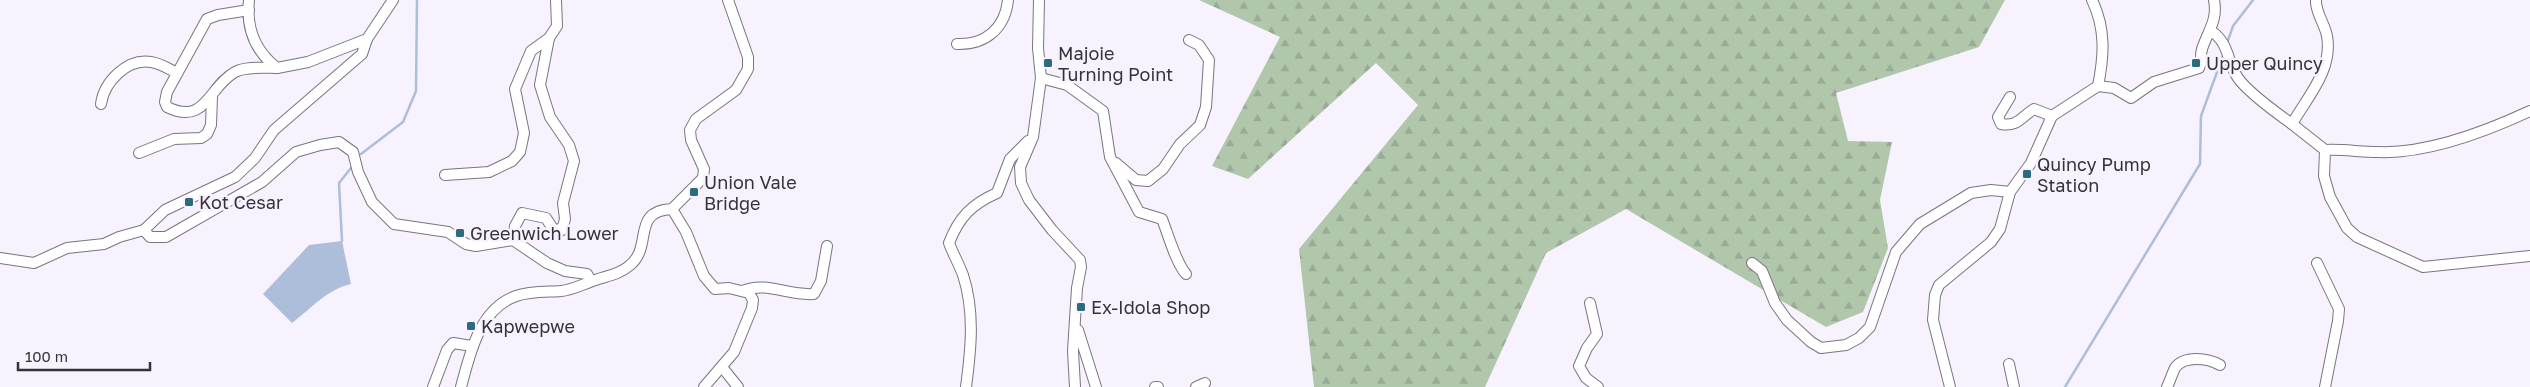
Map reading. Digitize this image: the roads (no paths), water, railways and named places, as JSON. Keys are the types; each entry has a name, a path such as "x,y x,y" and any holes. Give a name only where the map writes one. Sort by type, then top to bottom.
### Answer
{"street":[{"path":"0,258 34,263 67,248 104,244 119,237 144,230 165,210 235,177 246,168 274,130 362,54 368,39 393,0"},
{"path":"445,175 488,172 512,161 520,152 524,133 515,89 531,51 549,38 557,26 556,0"},
{"path":"461,387 472,346 479,330 493,311 515,296 563,290 614,276 637,259 642,248 644,224 659,210 672,209 703,178 704,169 691,140 690,130 696,119 736,90 748,69 748,56 728,0"},
{"path":"957,44 971,44 989,37 1007,12 1008,0"},
{"path":"1039,0 1038,48 1041,78 1033,136 1020,167 1021,183 1029,200 1080,260 1073,351 1075,387"},
{"path":"2092,0 2099,15 2103,40 2103,58 2098,86"},
{"path":"1950,387 1933,320 1935,294 1944,280 1969,262 1991,242 2000,229 2010,192 2031,163 2052,116 2098,86 2114,88 2131,98 2154,82 2199,68 2202,62 2202,51 2216,12 2214,0"},
{"path":"2292,124 2311,94 2328,58 2327,33 2316,0"},
{"path":"277,68 264,58 251,35 249,5 207,19 167,92 165,102 167,108 176,112 192,112 203,107 236,72 277,68 308,62 368,39"},
{"path":"2210,31 2222,40 2238,78 2266,104 2325,150 2350,149 2379,152 2404,150 2479,133 2530,111"},
{"path":"513,240 515,226 522,213 546,218 553,229 562,230 565,219 563,202 574,161 569,145 550,117 540,85 549,38"},
{"path":"1110,157 1136,180 1148,181 1163,169 1180,144 1200,126 1208,98 1209,60 1199,45 1189,40"},
{"path":"101,104 103,91 111,79 134,63 140,61 153,62 177,73"},
{"path":"1041,78 1067,85 1102,111 1110,157 1139,212 1162,219 1175,250 1179,266 1186,274"},
{"path":"139,153 174,139 201,138 207,134 212,125 212,96"},
{"path":"2010,97 1998,117 2001,124 2010,126 2019,123 2034,109 2052,116"},
{"path":"966,387 971,352 971,311 962,275 949,243 954,231 976,202 997,193 1010,159 1033,136"},
{"path":"144,230 150,237 166,237 262,182 296,152 320,145 340,142 353,152 358,172 372,202 394,224 448,232 466,244 476,246 513,240 546,263 565,271 588,274 591,281"},
{"path":"2325,150 2324,176 2330,197 2347,228 2357,237 2423,267 2530,256"},
{"path":"1752,263 1762,271 1775,303 1787,320 1812,342 1821,348 1846,345 1859,338 1870,327 1896,252 1920,224 1971,193 1990,190 2010,192"},
{"path":"672,209 686,232 704,276 715,289 729,288 749,293 753,300 752,308 734,352 704,387"},
{"path":"742,291 756,286 801,295 814,294 821,281 828,246"},
{"path":"2317,263 2339,309 2325,387"},
{"path":"1590,303 1597,334 1586,348 1579,366 1586,378 1598,387"},
{"path":"1076,324 1096,387"},
{"path":"433,387 447,350 453,343 472,346"},
{"path":"2167,387 2176,367 2184,361 2202,359 2220,365"},
{"path":"2010,364 2014,387"},
{"path":"722,367 738,387"}],"water":[{"path":"342,241 351,284 327,295 292,323 263,294 309,245"}],"waterway":[{"path":"361,154 403,122 416,91 417,0"},
{"path":"2227,43 2233,26 2253,0"},
{"path":"2065,387 2200,164 2201,116 2224,53"},
{"path":"342,241 339,183 351,168"}],"place":[{"name":"Majoie Turning Point","path":"1048,63"},
{"name":"Upper Quincy","path":"2196,63"},
{"name":"Quincy Pump Station","path":"2027,174"},
{"name":"Union Vale Bridge","path":"694,192"},
{"name":"Kot Cesar","path":"189,202"},
{"name":"Greenwich Lower","path":"460,233"},
{"name":"Ex-Idola Shop","path":"1081,307"},
{"name":"Kapwepwe","path":"471,326"}]}
